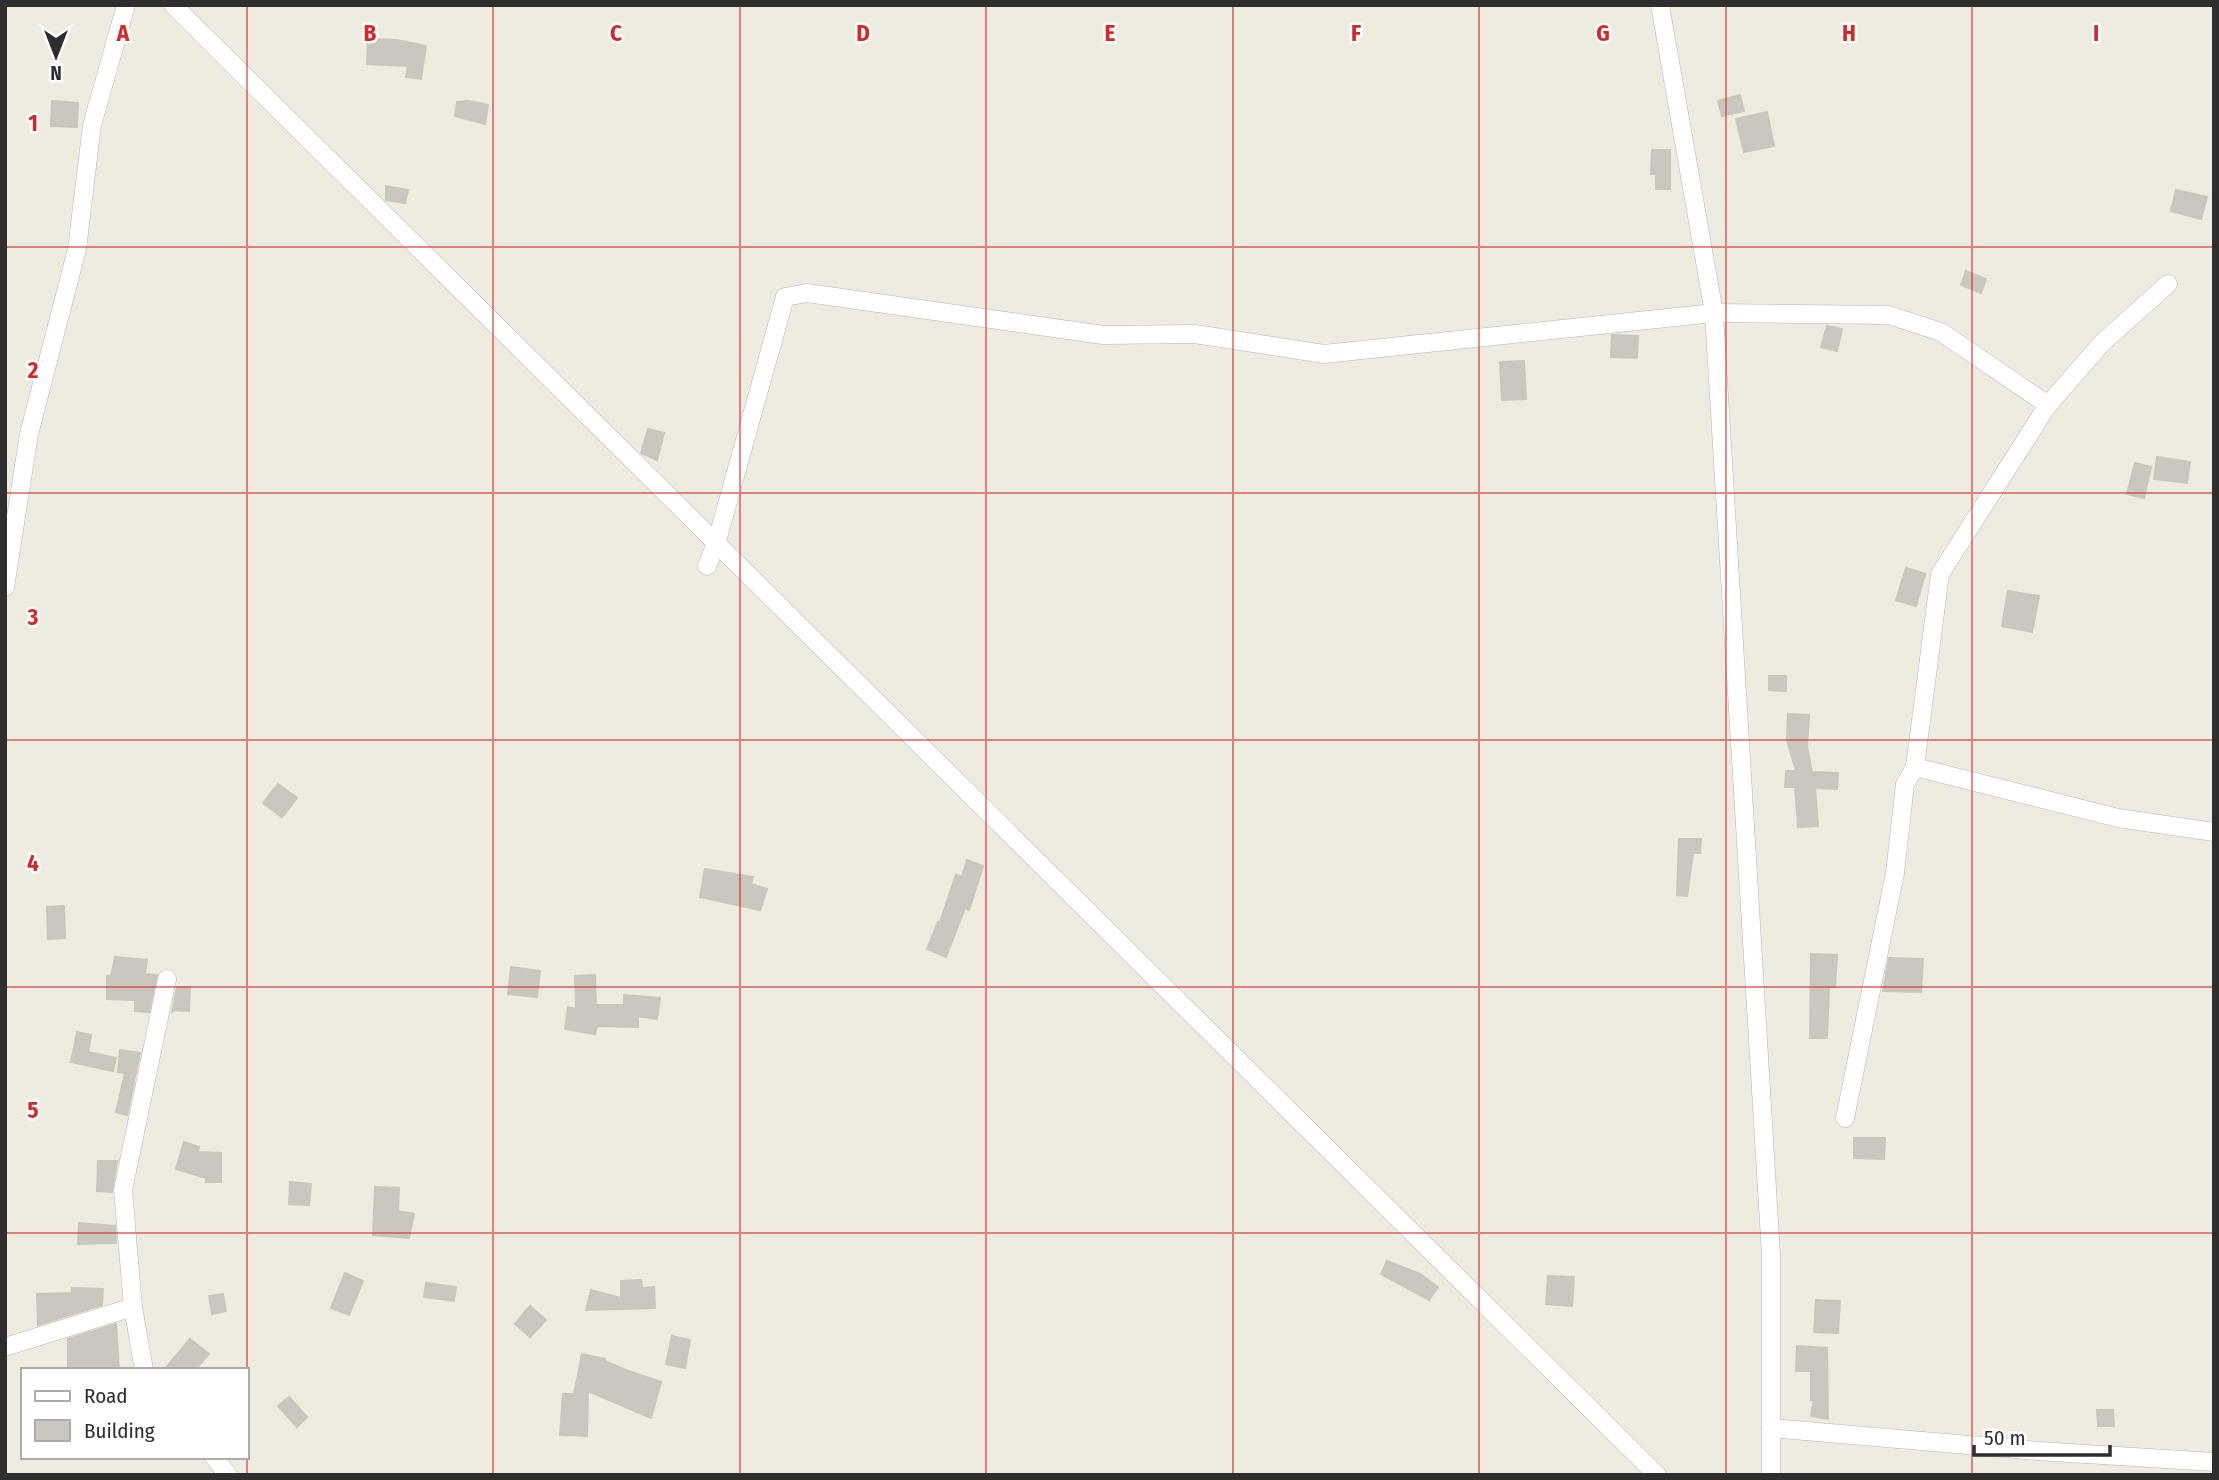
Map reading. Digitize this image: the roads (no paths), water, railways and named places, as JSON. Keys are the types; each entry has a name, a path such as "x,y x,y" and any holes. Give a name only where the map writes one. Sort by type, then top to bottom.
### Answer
{"street":[{"path":"5,587 29,434 77,249 92,125 126,5"},
{"path":"173,5 1657,1475"},
{"path":"1660,5 1714,313 1771,1255 1772,1475"},
{"path":"1845,1118 1895,873 1905,784 1916,767 1940,574 2048,405 2102,343 2168,285"},
{"path":"706,566 716,544 785,297 807,293 1102,335 1195,334 1324,354 1714,313 1889,315 1941,332 2048,405"},
{"path":"1916,767 2118,818 2214,832"},
{"path":"144,1368 133,1307 123,1190 167,979"},
{"path":"5,1347 133,1307"},
{"path":"1771,1428 2038,1451 2214,1462"},
{"path":"216,1459 228,1475"}]}
